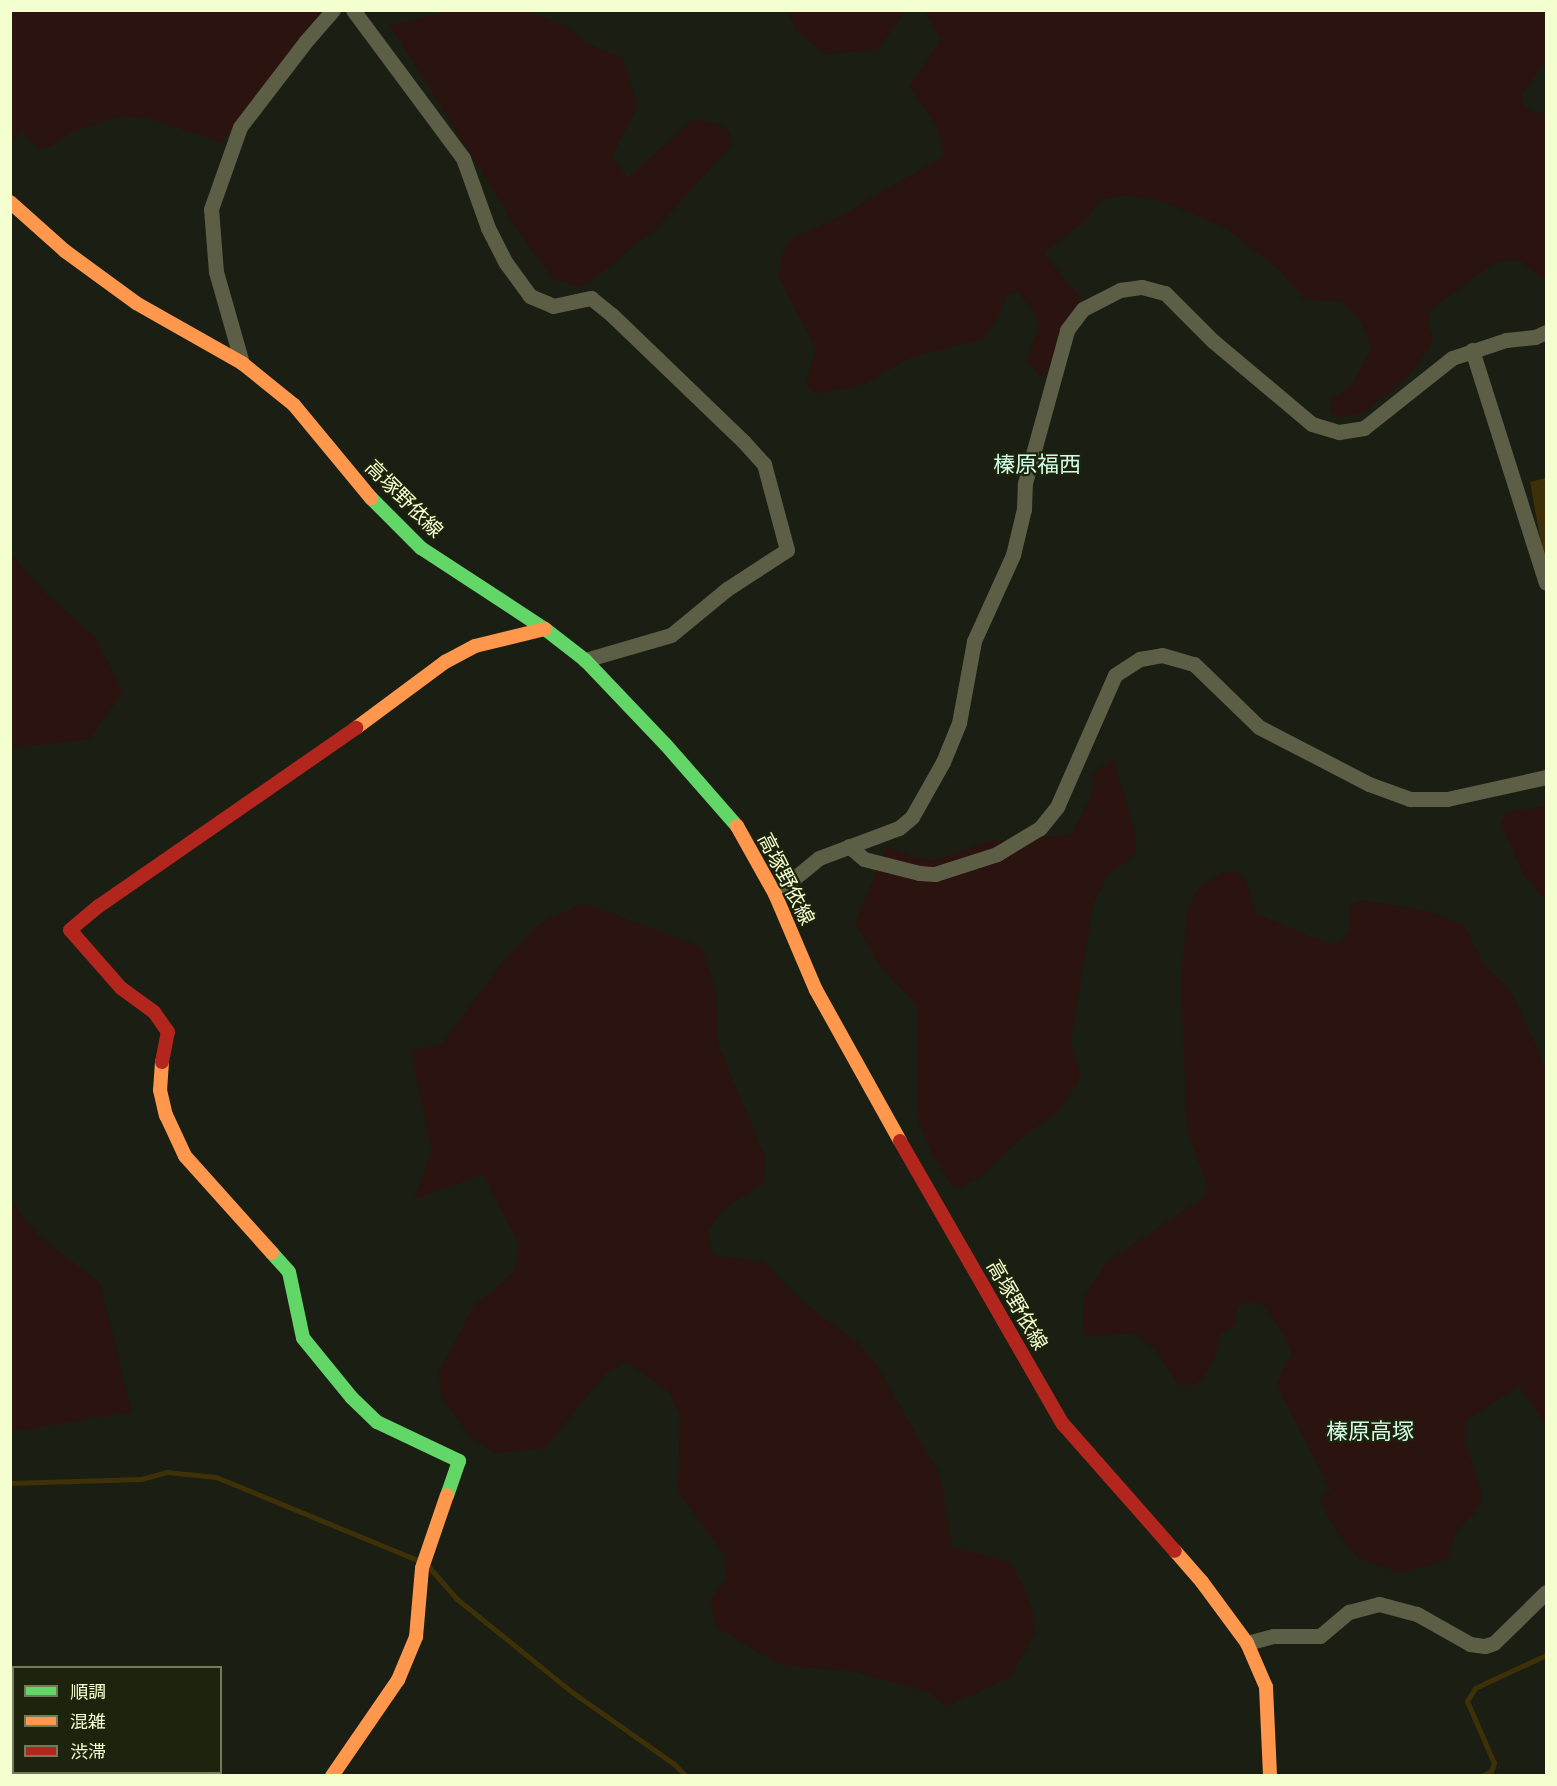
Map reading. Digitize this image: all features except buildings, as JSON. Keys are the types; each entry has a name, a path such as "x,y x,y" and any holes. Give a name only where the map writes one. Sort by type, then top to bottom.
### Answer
{"main road":[{"name":"高塚野依線","path":"10,202 65,251 136,303 242,363 294,405 362,488 421,548 545,629 585,660 666,745 739,829 775,894 821,1000 892,1129 1063,1424 1202,1582 1247,1642 1266,1687 1270,1776"},
{"path":"332,1776 353,1749 398,1680 416,1637 422,1568 459,1461 377,1422 352,1398 303,1338 289,1272 185,1156 166,1115 160,1090 168,1032 154,1012 113,980 70,930 99,906 390,704 445,662 476,646 545,629"}],"street":[{"path":"242,363 216,272 211,209 240,127 306,41 333,10"},
{"path":"353,10 463,158 488,228 506,263 530,296 553,306 591,298 612,315 736,434 764,465 786,550 726,589 671,635 585,660"},
{"path":"775,894 819,858 899,828 912,817 943,762 959,723 974,641 1013,555 1024,509 1024,483 1067,330 1083,309 1120,290 1142,287 1165,293 1213,341 1312,424 1339,432 1364,428 1452,358 1506,340 1535,337 1546,332"},
{"path":"1472,350 1546,583"},
{"path":"849,846 864,859 919,873 934,874 997,854 1040,828 1057,807 1115,675 1140,659 1162,656 1194,664 1258,727 1369,784 1410,799 1447,800 1546,777"},
{"path":"1247,1642 1273,1636 1320,1636 1349,1612 1379,1604 1417,1614 1470,1644 1485,1646 1494,1643 1546,1592"}],"shaded area":[{"path":"454,10 528,11 567,27 585,43 623,58 637,107 611,157 628,178 694,119 719,124 729,132 732,145 657,227 589,283 577,286 554,279 528,246 390,25"},
{"path":"11,11 331,11 294,45 222,142 146,118 120,116 72,132 52,146 39,149 22,131 11,143"},
{"path":"788,11 906,11 877,50 825,54 796,31"},
{"path":"925,11 1546,11 1546,61 1523,92 1522,104 1532,112 1546,114 1546,282 1520,260 1495,262 1430,310 1428,324 1433,338 1428,350 1405,380 1365,412 1341,418 1330,413 1332,401 1353,383 1372,347 1360,321 1341,301 1305,300 1279,269 1223,226 1161,201 1124,195 1100,199 1086,220 1043,253 1081,298 1043,379 1027,361 1039,325 1034,311 1017,291 1006,296 997,320 983,339 910,358 862,385 815,394 806,385 816,349 779,277 783,250 790,239 837,218 944,156 938,128 909,86 941,39"},
{"path":"1546,478 1546,570 1530,482"},
{"path":"10,553 47,595 94,635 123,692 89,739 11,748"},
{"path":"1113,758 1134,827 1136,853 1107,877 1093,904 1071,1043 1079,1069 1079,1081 1057,1113 1026,1134 977,1179 955,1189 933,1156 918,1121 917,1005 881,968 855,923 887,846 909,856 935,861 990,841 1070,835 1090,800 1094,774"},
{"path":"1546,806 1546,898 1543,898 1525,876 1501,825 1506,812"},
{"path":"1236,871 1245,880 1256,914 1327,943 1340,941 1349,932 1350,905 1361,900 1429,911 1465,926 1482,962 1511,992 1546,1068 1546,1425 1519,1386 1466,1421 1465,1442 1482,1495 1478,1508 1454,1534 1448,1560 1399,1573 1360,1559 1338,1534 1319,1499 1331,1490 1277,1386 1286,1362 1293,1356 1285,1336 1264,1306 1251,1302 1239,1305 1236,1310 1235,1325 1220,1335 1214,1358 1202,1380 1190,1386 1178,1384 1156,1350 1136,1333 1086,1336 1083,1323 1084,1297 1106,1263 1205,1197 1207,1184 1187,1130 1181,977 1188,908 1201,885 1224,872"},
{"path":"583,903 702,947 716,991 718,1045 766,1159 763,1184 721,1211 708,1232 713,1255 764,1262 798,1298 859,1344 875,1363 940,1475 952,1547 1010,1562 1021,1582 1032,1609 1035,1632 1011,1676 946,1707 930,1693 858,1672 780,1665 717,1627 710,1600 726,1580 724,1554 678,1492 680,1416 669,1392 627,1362 606,1373 544,1449 495,1453 472,1438 442,1398 438,1374 474,1306 514,1272 520,1245 483,1175 414,1199 432,1151 411,1050 442,1044 504,960 539,924"},
{"path":"10,1199 39,1237 100,1283 132,1412 11,1432"}],"waterway":[{"path":"10,1483 141,1479 167,1472 216,1477 420,1561"},
{"path":"428,1566 457,1599 572,1692 674,1764 686,1776"},
{"path":"1482,1776 1491,1771 1494,1763 1467,1701 1475,1688 1546,1655"}],"traffic: fast":[{"path":"371,498 421,548 545,629 585,660 666,745 737,826"},
{"path":"272,1253 289,1272 303,1338 352,1398 377,1422 459,1461 447,1495"}],"traffic: slow":[{"path":"10,202 65,251 136,303 242,363 294,405 371,498"},
{"path":"356,728 445,662 475,646 545,629"},
{"path":"737,826 775,894 816,990 900,1141"},
{"path":"162,1062 160,1090 166,1115 185,1156 272,1253"},
{"path":"332,1776 398,1680 416,1637 422,1568 447,1495"},
{"path":"1175,1551 1202,1582 1247,1643 1266,1687 1270,1776"}],"traffic: jam":[{"path":"162,1062 168,1032 154,1012 121,988 70,930 99,906 356,728"},
{"path":"900,1141 1063,1424 1175,1551"}],"district":[{"name":"榛原福西","path":"1037,465"},
{"name":"榛原高塚","path":"1370,1432"}]}
